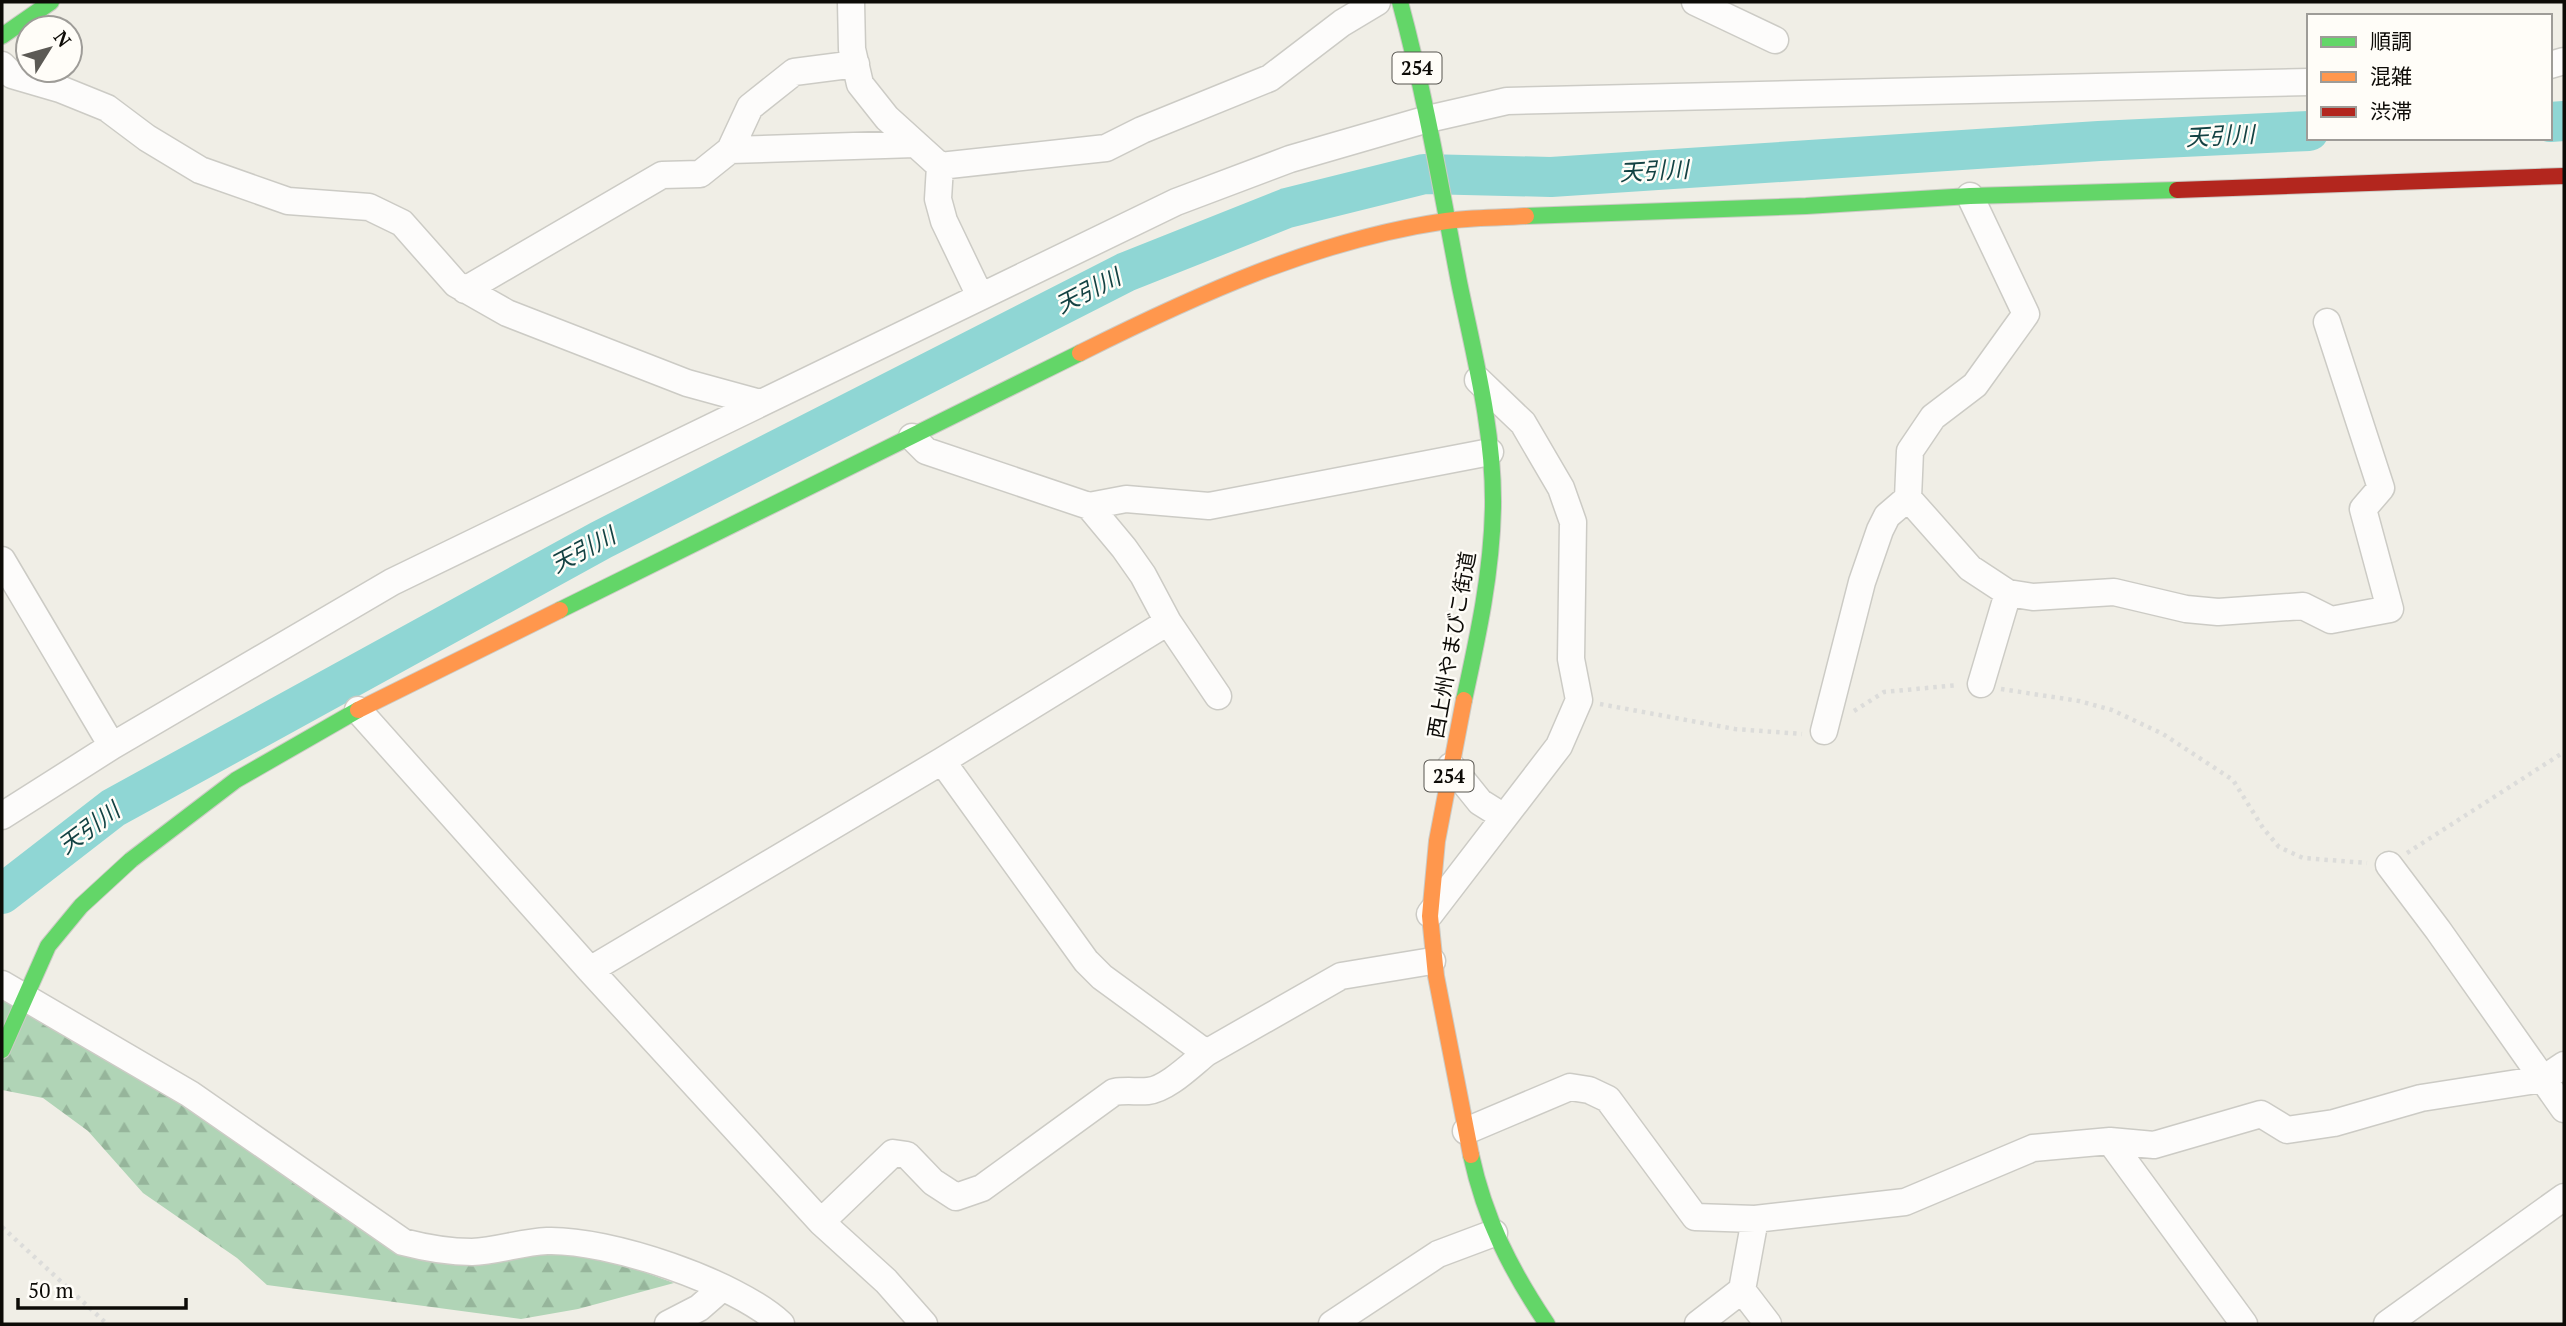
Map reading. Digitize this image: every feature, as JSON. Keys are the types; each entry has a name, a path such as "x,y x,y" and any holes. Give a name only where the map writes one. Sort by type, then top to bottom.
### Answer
{"main road":[{"path":"2,36 51,2"},
{"name":"西上州やまびこ街道","path":"1400,2 1429,127 1478,380 1490,452 1493,504 1484,606 1451,766 1435,867 1430,914 1432,961 1478,1188 1494,1233 1528,1296 1547,1324"},
{"path":"2,1050 13,991 81,906 131,860 236,780 358,710 1156,315 1248,275 1364,238 1447,217 1806,206 1970,196 2564,176"}],"street":[{"path":"851,2 852,49 860,84 887,118 940,166 1106,148 1142,130 1270,78 1342,23 1377,2"},
{"path":"1695,2 1775,40"},
{"path":"466,290 662,175 700,174 730,150 750,107 794,72 856,64"},
{"path":"2,65 12,75 60,89 107,108 147,138 200,170 288,201 369,207 402,223 456,285 507,313 687,383 760,402"},
{"path":"2,817 112,746 392,582 1176,202 1290,159 1429,127 1507,101 2307,82"},
{"path":"730,150 915,144"},
{"path":"940,166 938,199 944,221 980,296"},
{"path":"1970,196 2026,314 1975,385 1933,417 1910,451 1908,498 1970,568 2008,593 2033,597 2115,592 2186,609 2218,612 2303,606 2331,620 2390,609 2363,509 2381,488 2327,322"},
{"path":"1430,914 1559,746 1579,700 1571,659 1573,522 1561,488 1523,423 1478,380"},
{"path":"912,437 926,451 1089,506 1126,499 1209,506 1490,452"},
{"path":"1824,731 1862,582 1880,530 1887,516 1908,498"},
{"path":"1089,506 1143,575 1168,622 1218,696"},
{"path":"2,560 112,746"},
{"path":"1981,684 2008,593"},
{"path":"590,970 942,761 1168,622"},
{"path":"358,710 590,970 821,1222 886,1281 924,1324"},
{"path":"942,761 1086,961 1102,977 1206,1053"},
{"path":"1451,766 1480,802 1504,817"},
{"path":"2389,865 2438,930 2554,1072 2564,1109"},
{"path":"821,1222 893,1153 907,1155 933,1182 956,1197 982,1188 1114,1092 1129,1089 1150,1091 1175,1078 1206,1053 1341,976 1432,961"},
{"path":"13,991 190,1094 403,1242 436,1250 474,1252 547,1241 609,1248 690,1272 766,1310 781,1324"},
{"path":"1466,1131 1570,1087 1589,1090 1608,1099 1695,1217 1755,1219 1905,1202 2033,1148 2110,1141 2154,1145 2261,1114 2287,1130 2334,1123 2421,1098 2554,1072"},
{"path":"2110,1141 2244,1324"},
{"path":"2387,1324 2564,1197"},
{"path":"1698,1324 1742,1290 1755,1219"},
{"path":"1332,1324 1438,1254 1494,1233"},
{"path":"668,1324 699,1308 722,1288"},
{"path":"1742,1290 1768,1324"}],"path":[{"path":"1579,700 1735,729 1804,734 1824,731 1884,692 1905,688 1981,684 2079,701 2112,710 2162,734 2233,780 2263,828 2279,847 2303,858 2389,865 2564,752"},
{"path":"2,1227 107,1324"}],"green space":[{"path":"2,999 187,1102 406,1255 550,1251 611,1260 674,1283 578,1309 521,1319 267,1285 237,1258 143,1193 88,1131 43,1098 2,1090"}],"waterway":[{"name":"天引川","path":"2552,122 2564,121"},
{"name":"天引川","path":"2,894 113,808 601,540 1126,272 1287,208 1424,174 1551,177 2099,141 2307,131"}],"traffic: fast":[{"path":"2,36 51,2"},
{"path":"1400,2 1432,141 1482,393 1490,449 1493,506 1490,555 1464,700"},
{"path":"1526,216 1806,206 1970,196 2177,190"},
{"path":"560,610 1080,353"},
{"path":"2,1050 48,946 81,906 131,860 236,780 358,710"},
{"path":"1471,1155 1500,1243 1547,1324"}],"traffic: slow":[{"path":"1080,353 1258,272 1350,241 1446,221 1526,216"},
{"path":"358,710 560,610"},
{"path":"1464,700 1437,841 1430,916 1436,976 1471,1155"}],"traffic: jam":[{"path":"2177,190 2564,176"}]}
